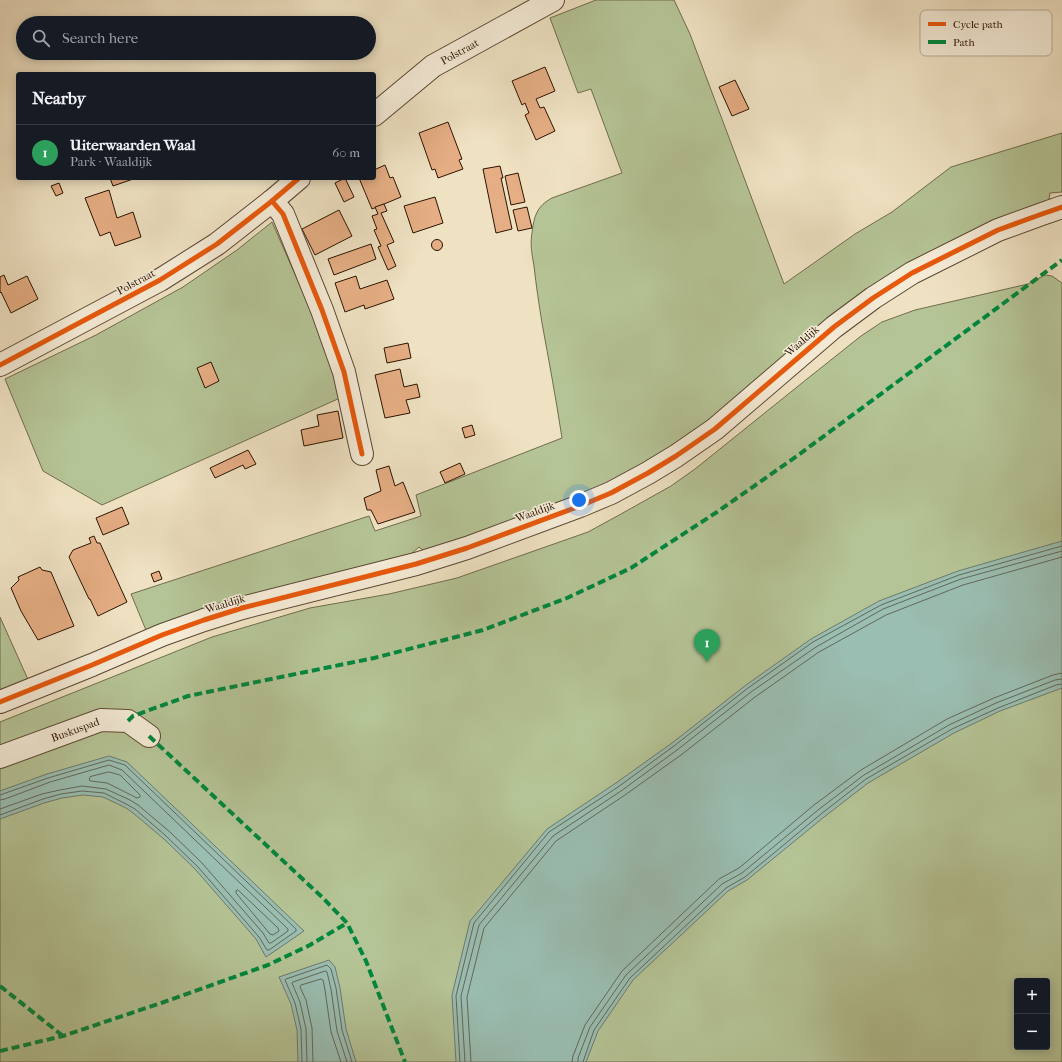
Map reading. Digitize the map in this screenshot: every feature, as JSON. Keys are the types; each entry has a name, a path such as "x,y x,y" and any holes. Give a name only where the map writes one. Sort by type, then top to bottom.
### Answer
{"street":[{"name":"Polstraat","path":"376,113 433,66 553,0"},
{"name":"Polstraat","path":"0,365 160,280 217,244 297,180"},
{"path":"272,201 283,214 322,310 344,372 362,454"},
{"name":"Waaldijk","path":"0,702 162,635 204,620 242,608 416,564 466,548 611,493 676,456 715,428 834,327 873,298 912,273 998,230 1062,207"},
{"name":"Buskuspad","path":"0,757 102,720 128,721 149,736"}],"green space":[{"path":"596,0 674,0 690,34 784,284 855,234 892,212 951,167 1062,133 1062,192 1050,193 1048,205 995,225 733,406 627,477 427,553 419,547 403,561 148,635 131,594 369,516 375,531 421,516 416,495 562,438 542,323 531,237 537,212 547,201 622,173 591,89 578,93 550,18"},
{"path":"272,222 334,363 340,398 102,505 43,471 5,379 96,335 183,287 237,250"},
{"path":"1045,275 1052,276 1062,283 1062,1062 0,1062 0,722 212,637 310,608 389,594 457,578 588,532 671,486 695,469 861,336 882,322 915,310 1028,284"},
{"path":"0,617 30,684 0,695"}],"water":[{"path":"1062,541 1062,688 1000,711 954,733 868,783 747,880 728,891 633,980 598,1031 586,1062 456,1062 452,995 470,921 547,829 616,783 672,743 746,685 811,639 879,601 958,571"},
{"path":"109,756 127,762 304,931 266,957 256,939 195,869 164,839 133,813 103,797 83,795 62,798 0,819 0,791 47,774"},
{"path":"329,960 335,967 340,988 346,1029 356,1062 298,1062 297,1030 291,1004 279,977"}],"building":[{"path":"545,67 555,91 536,99 540,108 544,107 555,131 536,140 525,115 529,113 525,103 522,105 512,81"},
{"path":"735,80 749,109 732,116 719,87"},
{"path":"448,122 462,159 459,160 463,169 438,178 435,169 432,170 419,133"},
{"path":"385,165 390,178 393,177 401,197 372,209 360,180 376,180 376,169"},
{"path":"500,166 503,178 501,178 512,229 496,233 483,169"},
{"path":"518,173 525,202 511,205 505,176"},
{"path":"111,180 130,180 113,186"},
{"path":"341,180 346,180 354,197 344,202 335,183"},
{"path":"59,183 63,193 56,196 51,186"},
{"path":"109,190 117,218 133,212 141,237 115,246 110,232 100,236 85,198"},
{"path":"435,197 443,223 413,233 404,206"},
{"path":"384,204 387,211 381,213 394,242 387,245 396,266 388,270 378,247 381,246 374,230 377,229 372,216 378,214 375,207"},
{"path":"527,207 532,228 518,231 513,210"},
{"path":"339,210 352,236 315,255 302,229"},
{"path":"437,239 441,241 443,245 441,249 437,251 433,249 431,245 433,241"},
{"path":"371,244 376,259 334,275 328,259"},
{"path":"4,275 8,285 27,276 38,299 11,313 1,292 0,293 0,277"},
{"path":"356,276 360,289 387,280 394,299 365,309 364,305 345,312 335,283"},
{"path":"408,343 411,358 387,363 384,348"},
{"path":"211,362 219,381 205,388 197,368"},
{"path":"400,369 404,387 417,384 420,397 406,400 410,413 385,418 375,375"},
{"path":"338,411 343,438 304,446 301,430 319,426 317,415"},
{"path":"472,425 475,435 465,438 462,428"},
{"path":"248,450 256,464 245,469 243,465 215,478 210,468"},
{"path":"460,463 465,474 445,483 440,472"},
{"path":"389,466 395,486 403,482 415,512 378,524 371,510 367,510 364,498 381,491 376,470"},
{"path":"122,507 129,524 103,535 96,518"},
{"path":"94,536 97,543 100,543 127,602 98,616 69,557 73,550 91,543 89,538"},
{"path":"40,567 42,570 51,572 74,626 38,640 21,611 11,588 19,580 18,577"},
{"path":"159,571 162,579 154,582 151,574"}],"marked path":[{"path":"128,721 133,716 188,696 374,658 483,630 567,598 631,568 717,512 797,456 1062,260"},
{"path":"149,736 323,898 347,923 366,961 405,1062"},
{"path":"0,1051 63,1036 268,965 310,945 347,923"},
{"path":"0,986 63,1036"}],"cycle path":[{"path":"0,365 160,280 217,244 297,180"},
{"path":"272,201 283,214 322,310 344,372 362,454"},
{"path":"0,702 162,635 204,620 242,608 416,564 467,548 611,493 676,456 715,429 834,327 873,298 912,273 998,230 1062,207"}],"place":[{"name":"Uiterwaarden Waal","path":"707,662"}]}
